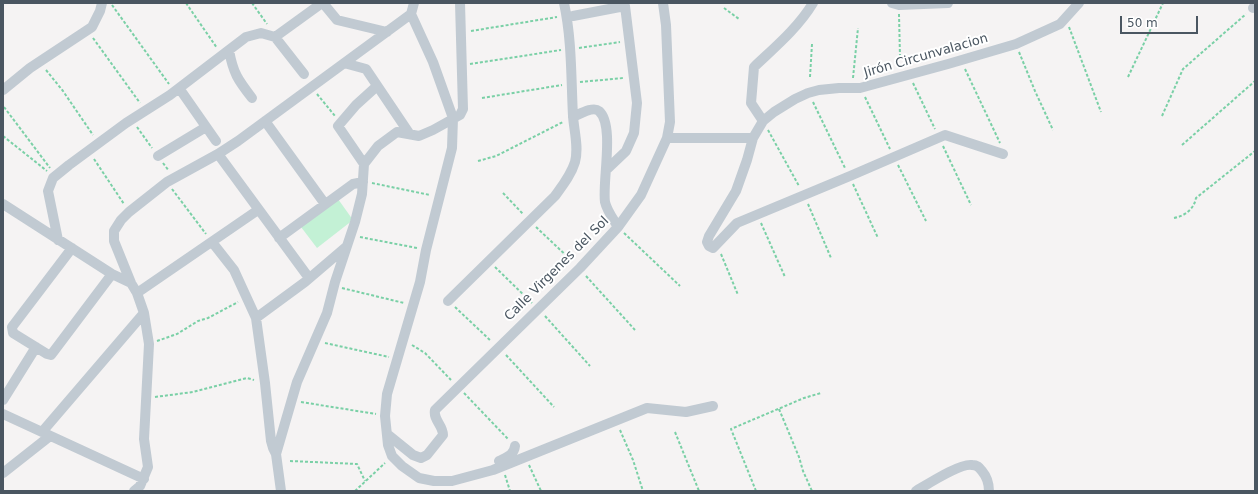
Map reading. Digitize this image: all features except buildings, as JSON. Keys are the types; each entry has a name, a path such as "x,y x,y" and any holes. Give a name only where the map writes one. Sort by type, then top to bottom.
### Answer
{"street":[{"path":"3,90 30,68 92,27 100,11 102,3"},
{"path":"275,37 322,3 337,20 387,32"},
{"path":"134,491 140,486 148,467 144,439 148,344 144,313 137,293 131,283 114,241 114,231 121,220 129,212 167,182 218,154 411,14 414,3"},
{"path":"276,454 297,382 327,312 346,247 351,235 362,194 364,164 378,146 397,132 419,136 460,115 463,109 460,3"},
{"path":"448,301 555,196 568,178 575,161 576,140 572,83 570,16 564,3"},
{"name":"Calle Virgenes del Sol","path":"387,434 414,455 421,458 427,455 443,435 443,429 435,418 435,410 580,268 618,227 641,195 667,138 670,122 666,25 663,3"},
{"path":"763,121 751,103 754,67 786,36 809,10 813,3"},
{"path":"896,4 948,3"},
{"name":"Jirón Circunvalacion","path":"717,244 713,248 709,246 707,242 708,236 736,191 747,160 752,138 763,121 774,112 808,93 819,90 839,88 860,88 961,61 1016,44 1060,24 1079,3"},
{"path":"570,16 625,6 637,103 634,133 626,151 606,170"},
{"path":"411,14 433,62 453,118 452,148 426,250 420,282 387,394 385,416 388,444 392,456 402,466 419,478 434,482 452,481 497,468 647,408 686,412 713,406"},
{"path":"58,240 48,191 55,176 177,89 246,37 262,33 275,37 304,74"},
{"path":"226,53 238,80 252,98"},
{"path":"344,63 366,69 409,133"},
{"path":"364,164 338,126 356,105 377,86"},
{"path":"177,89 216,142"},
{"path":"574,117 593,109 599,111 606,120 607,139 605,203 618,227"},
{"path":"265,121 325,204"},
{"path":"158,156 206,127"},
{"path":"717,244 737,223 945,135 1002,149"},
{"path":"667,138 752,138"},
{"path":"218,154 309,278"},
{"path":"279,238 353,184 363,182"},
{"path":"3,204 112,274 131,283"},
{"path":"137,293 258,210"},
{"path":"212,242 234,270 256,318 271,441 276,454 281,491"},
{"path":"256,318 309,278 346,247"},
{"path":"72,248 12,327 14,333 51,355 112,274"},
{"path":"3,473 46,434 144,313"},
{"path":"3,400 36,347"},
{"path":"3,414 144,479"},
{"path":"497,468 496,462 509,456 514,451 514,446"},
{"path":"916,491 942,476 966,465 972,464 979,467 986,477 989,491"}],"path":[{"path":"111,3 177,89"},
{"path":"186,3 226,53"},
{"path":"252,3 275,37"},
{"path":"1128,78 1163,3"},
{"path":"896,4 900,57"},
{"path":"1162,116 1183,69 1254,7"},
{"path":"724,8 739,19"},
{"path":"461,33 570,16"},
{"path":"1066,18 1101,112"},
{"path":"853,79 858,28"},
{"path":"92,37 145,111"},
{"path":"461,65 629,40"},
{"path":"810,77 812,44"},
{"path":"1016,44 1053,130"},
{"path":"961,61 1002,149"},
{"path":"46,70 63,91 99,144"},
{"path":"482,98 572,83 634,77"},
{"path":"1182,145 1255,81"},
{"path":"311,87 337,118 338,126"},
{"path":"808,93 850,176 878,238"},
{"path":"4,107 55,176"},
{"path":"478,161 496,156 574,117"},
{"path":"3,136 55,176"},
{"path":"1174,218 1183,217 1195,204 1196,198 1255,151"},
{"path":"86,153 92,156 129,212"},
{"path":"167,182 212,242"},
{"path":"363,182 439,196"},
{"path":"503,193 530,221 580,268 635,330"},
{"path":"758,214 785,277"},
{"path":"618,227 680,286"},
{"path":"351,235 426,250"},
{"path":"717,244 738,295"},
{"path":"334,286 413,306"},
{"path":"148,344 177,334 246,298"},
{"path":"323,342 398,359"},
{"path":"146,398 193,392 247,378 265,383"},
{"path":"756,491 731,429 778,408 821,393"},
{"path":"296,401 385,416"},
{"path":"778,408 812,491"},
{"path":"615,420 633,460 643,491"},
{"path":"675,432 699,491"},
{"path":"355,491 392,456"},
{"path":"526,456 541,491"},
{"path":"290,461 357,464 365,481"},
{"path":"497,468 510,491"}],"green space":[{"path":"338,199 353,220 317,248 301,227"}]}
